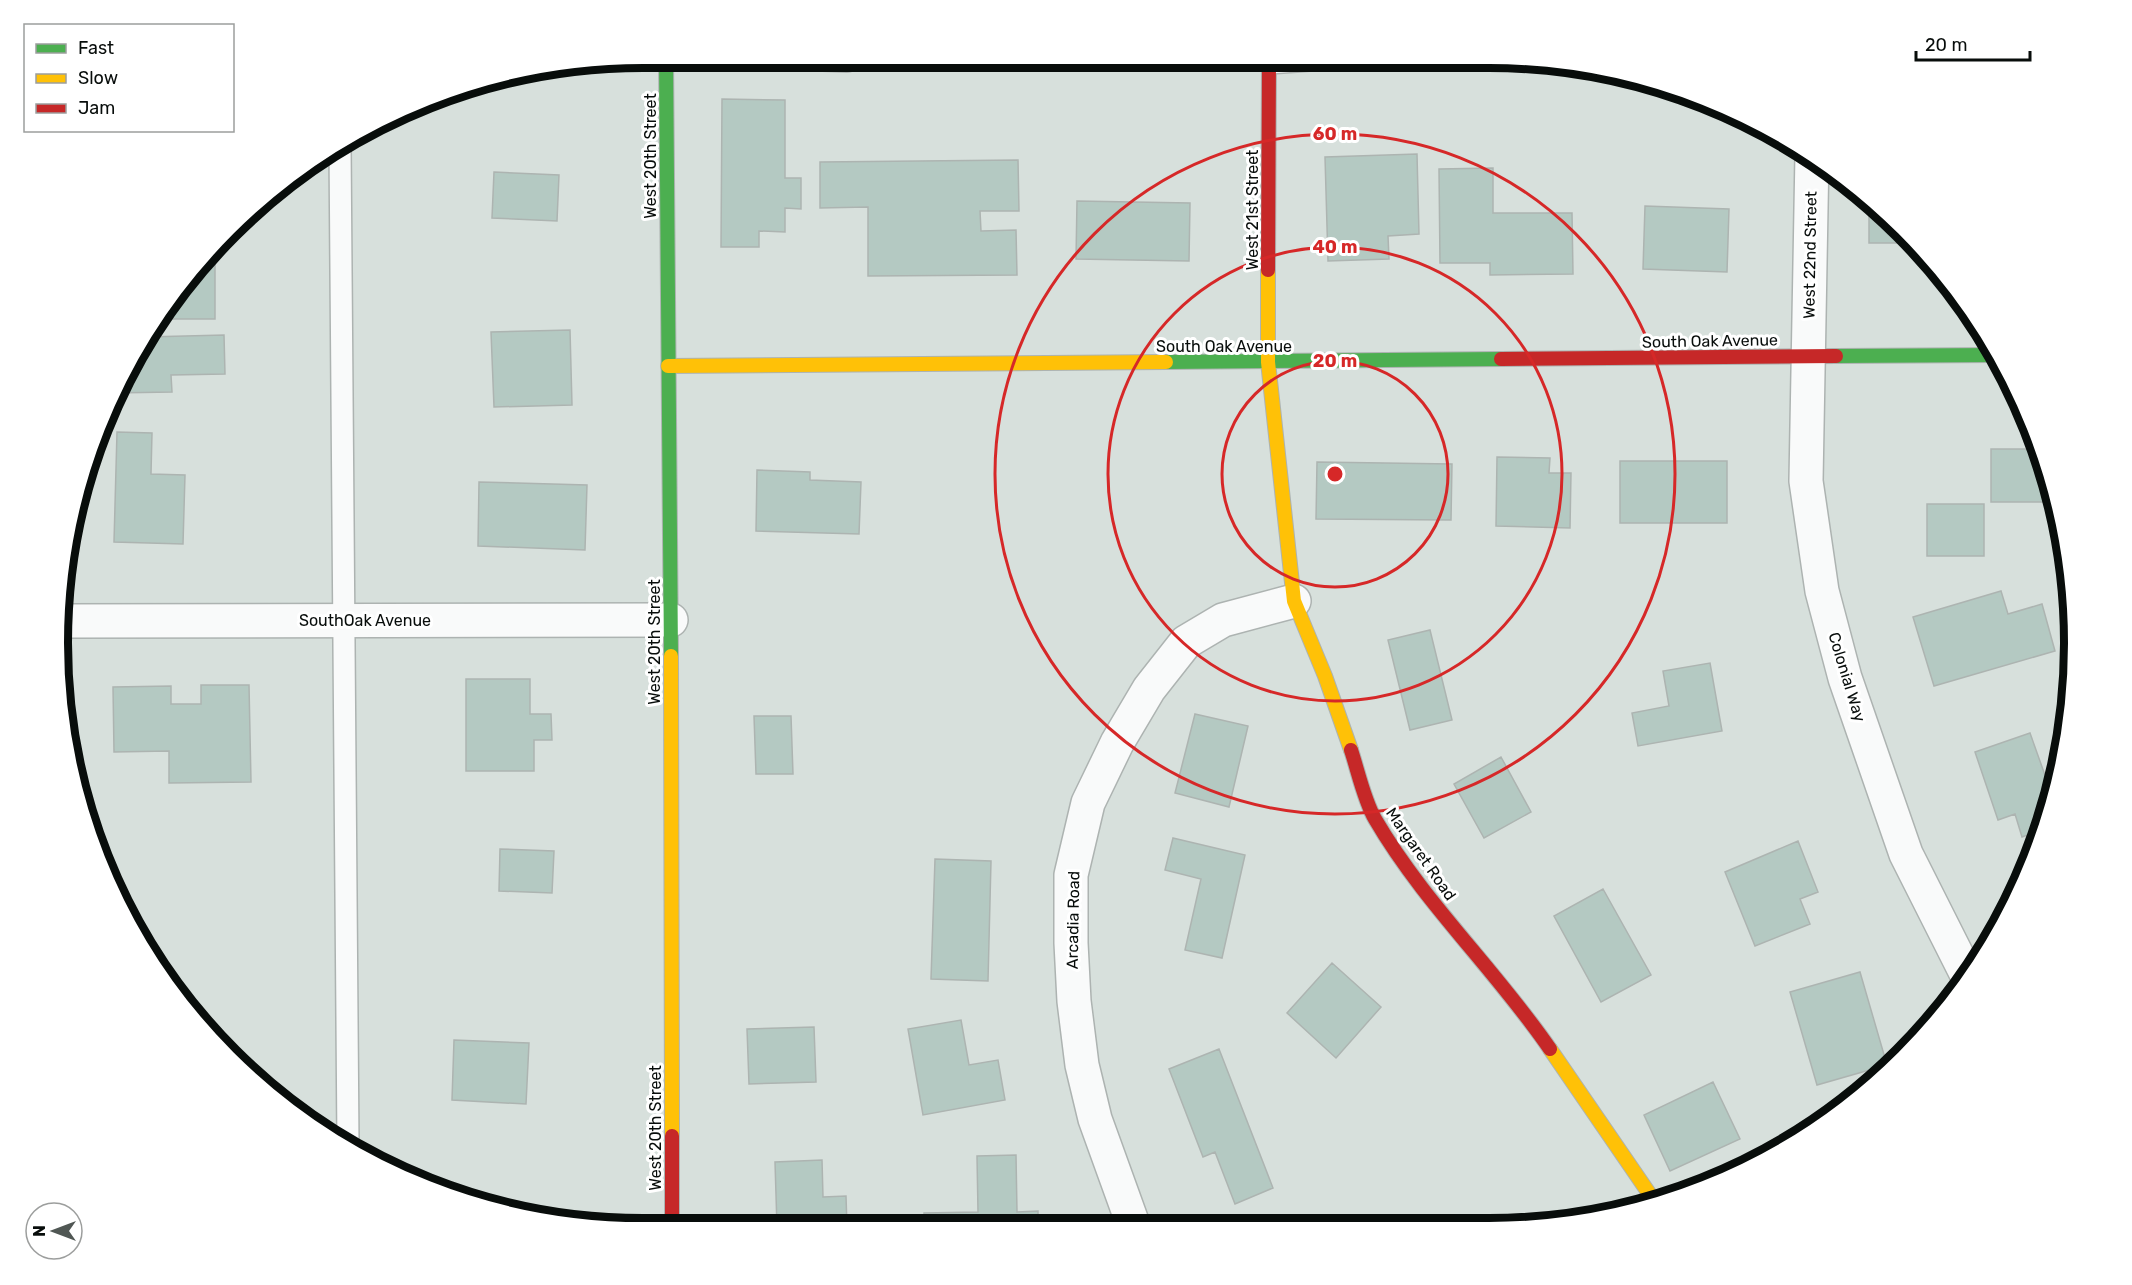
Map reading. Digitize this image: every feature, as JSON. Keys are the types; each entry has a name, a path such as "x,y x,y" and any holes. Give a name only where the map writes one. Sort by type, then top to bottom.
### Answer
{"street":[{"name":"West 20th Street","path":"666,68 671,620 672,1218"},
{"name":"West 21st Street","path":"1268,362 1269,68"},
{"name":"West 22nd Street","path":"1809,356 1812,166"},
{"name":"Colonial Way","path":"1809,356 1806,481 1822,591 1845,678 1906,854 1964,968"},
{"name":"South Oak Avenue","path":"668,366 1988,356"},
{"name":"Margaret Road","path":"1268,362 1294,601 1325,676 1374,817 1415,878 1469,948 1530,1020 1650,1194"},
{"name":"Arcadia Road","path":"1131,1218 1095,1119 1082,1065 1074,1001 1071,875 1088,803 1117,742 1149,689 1186,642 1224,620 1294,601"},
{"name":"SouthOak Avenue","path":"69,621 671,620"}],"lane":[{"path":"340,154 348,1136"}],"building":[{"path":"722,99 785,100 785,178 801,178 801,209 785,208 785,232 759,231 759,247 721,247"},
{"path":"1417,154 1419,234 1388,236 1389,259 1328,261 1325,157"},
{"path":"1018,160 1019,211 980,211 981,231 1016,230 1017,275 868,276 868,207 820,208 820,162"},
{"path":"1493,168 1493,213 1572,213 1573,274 1490,275 1490,263 1440,263 1439,169"},
{"path":"494,172 559,175 557,221 492,218"},
{"path":"1077,201 1190,203 1189,261 1076,259"},
{"path":"1645,206 1729,209 1727,272 1643,269"},
{"path":"1869,210 1903,243 1869,243"},
{"path":"212,261 215,261 215,319 167,319"},
{"path":"570,330 572,405 494,407 491,332"},
{"path":"224,335 225,374 171,375 172,392 125,393 156,337"},
{"path":"117,432 152,433 151,474 185,475 183,544 114,542"},
{"path":"1991,449 2031,449 2047,502 1991,502"},
{"path":"1497,457 1550,458 1549,473 1571,473 1570,528 1496,526"},
{"path":"1620,461 1727,461 1727,523 1620,523"},
{"path":"1317,462 1452,464 1451,520 1316,519"},
{"path":"757,470 810,472 810,480 861,482 859,534 756,531"},
{"path":"479,482 587,485 585,550 478,546"},
{"path":"1927,504 1984,504 1984,556 1927,556"},
{"path":"2001,591 2008,614 2042,604 2055,651 1934,686 1913,617"},
{"path":"1430,630 1452,720 1410,730 1388,640"},
{"path":"1710,663 1722,731 1638,746 1632,713 1669,706 1663,671"},
{"path":"466,679 530,679 530,714 551,714 552,740 534,740 534,771 466,771"},
{"path":"201,685 249,685 251,782 169,783 169,751 114,752 113,687 171,686 171,704 201,704"},
{"path":"1195,714 1248,726 1229,807 1175,793"},
{"path":"754,716 791,716 793,774 756,774"},
{"path":"2030,733 2047,781 2032,833 2022,837 2015,814 1998,820 1975,752"},
{"path":"1501,757 1531,812 1484,838 1454,784"},
{"path":"1173,838 1245,855 1222,958 1185,950 1201,879 1165,870"},
{"path":"1798,841 1818,892 1800,899 1810,924 1755,946 1725,872"},
{"path":"500,849 554,851 552,893 499,891"},
{"path":"935,859 991,861 988,981 931,979"},
{"path":"1603,889 1651,975 1601,1002 1554,916"},
{"path":"1332,963 1381,1007 1336,1058 1287,1013"},
{"path":"1860,972 1885,1059 1876,1068 1817,1085 1790,992"},
{"path":"961,1020 969,1065 998,1060 1005,1100 923,1115 908,1029"},
{"path":"814,1027 816,1082 749,1084 747,1029"},
{"path":"454,1040 529,1043 526,1104 452,1100"},
{"path":"1219,1049 1273,1188 1235,1204 1215,1152 1203,1157 1169,1069"},
{"path":"1713,1082 1740,1139 1670,1171 1644,1115"},
{"path":"1016,1155 1017,1212 1038,1211 1038,1218 924,1218 924,1213 978,1212 977,1156"},
{"path":"822,1160 823,1197 846,1196 847,1218 777,1218 775,1162"}],"traffic: fast":[{"path":"666,68 671,656"},
{"path":"1836,356 1987,355"},
{"path":"1166,362 1501,359"}],"traffic: slow":[{"path":"1268,270 1268,362 1294,601 1325,676 1351,750"},
{"path":"668,366 1166,362"},
{"path":"671,656 672,1136"},
{"path":"1550,1049 1650,1194"}],"traffic: jam":[{"path":"1268,270 1269,68"},
{"path":"1501,359 1836,356"},
{"path":"1351,750 1371,811 1394,850 1550,1049"},
{"path":"672,1136 672,1218"}]}
